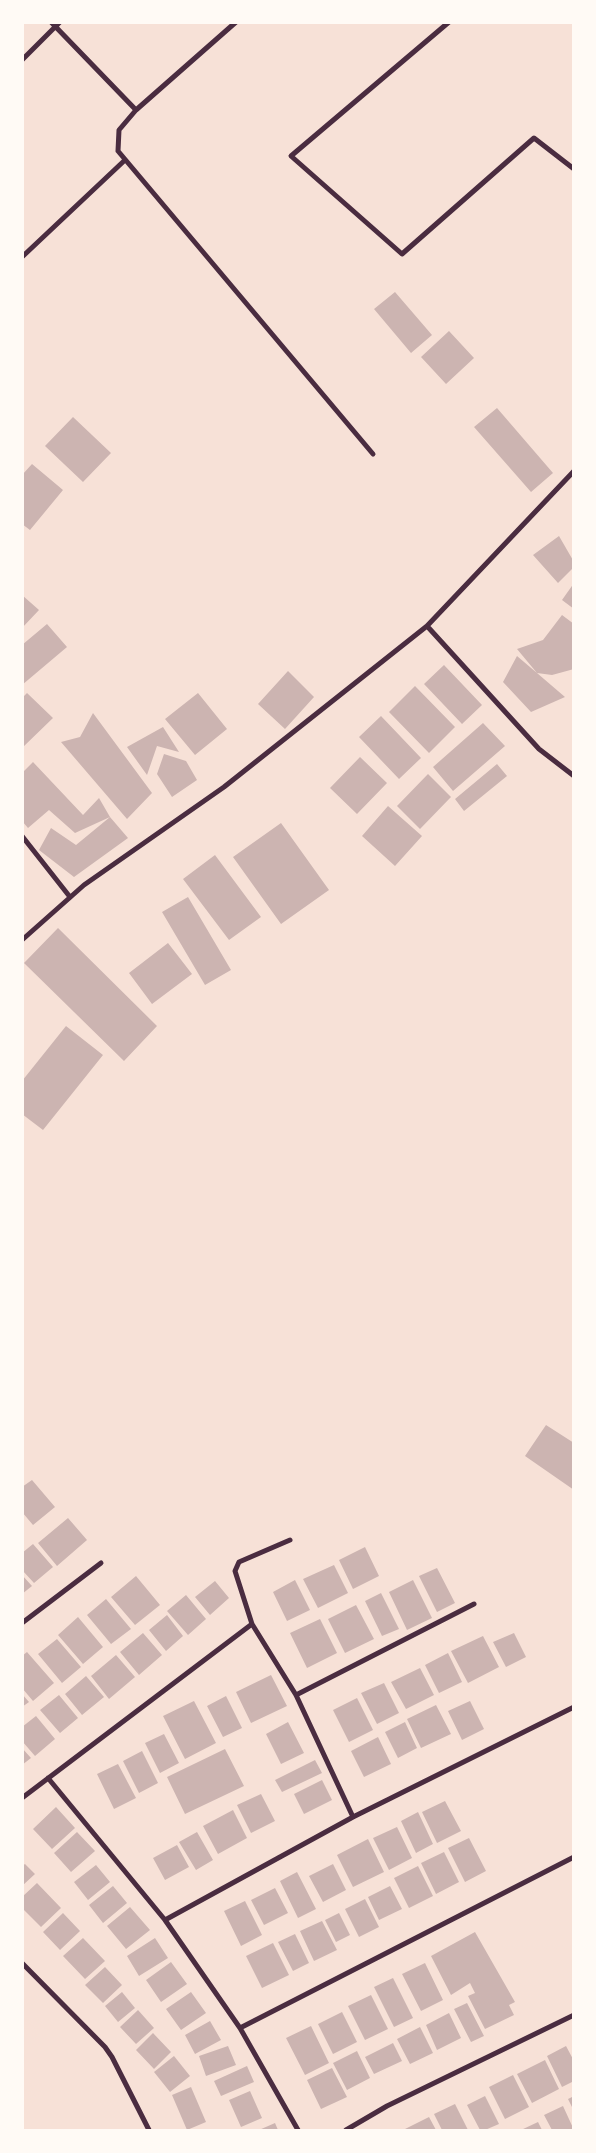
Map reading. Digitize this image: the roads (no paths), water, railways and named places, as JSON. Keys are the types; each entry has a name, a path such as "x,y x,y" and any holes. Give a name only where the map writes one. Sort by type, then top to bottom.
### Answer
{"street":[{"path":"236,22 136,110 119,130 118,152 372,454"},
{"path":"449,22 291,156 402,254 534,138 574,169"},
{"path":"22,60 56,24 136,110"},
{"path":"22,257 124,160"},
{"path":"22,940 84,885 224,787 427,626 574,471"},
{"path":"427,626 539,749 574,776"},
{"path":"22,836 70,897"},
{"path":"290,1540 239,1562 235,1571 252,1624 296,1695 353,1817"},
{"path":"22,1623 101,1563"},
{"path":"296,1695 474,1604"},
{"path":"22,1798 252,1624"},
{"path":"165,1920 353,1817 574,1707"},
{"path":"48,1778 165,1920 240,2028 298,2130"},
{"path":"240,2028 574,1857"},
{"path":"22,1963 105,2047 112,2057 148,2130"},
{"path":"346,2130 387,2106 574,2015"}]}
